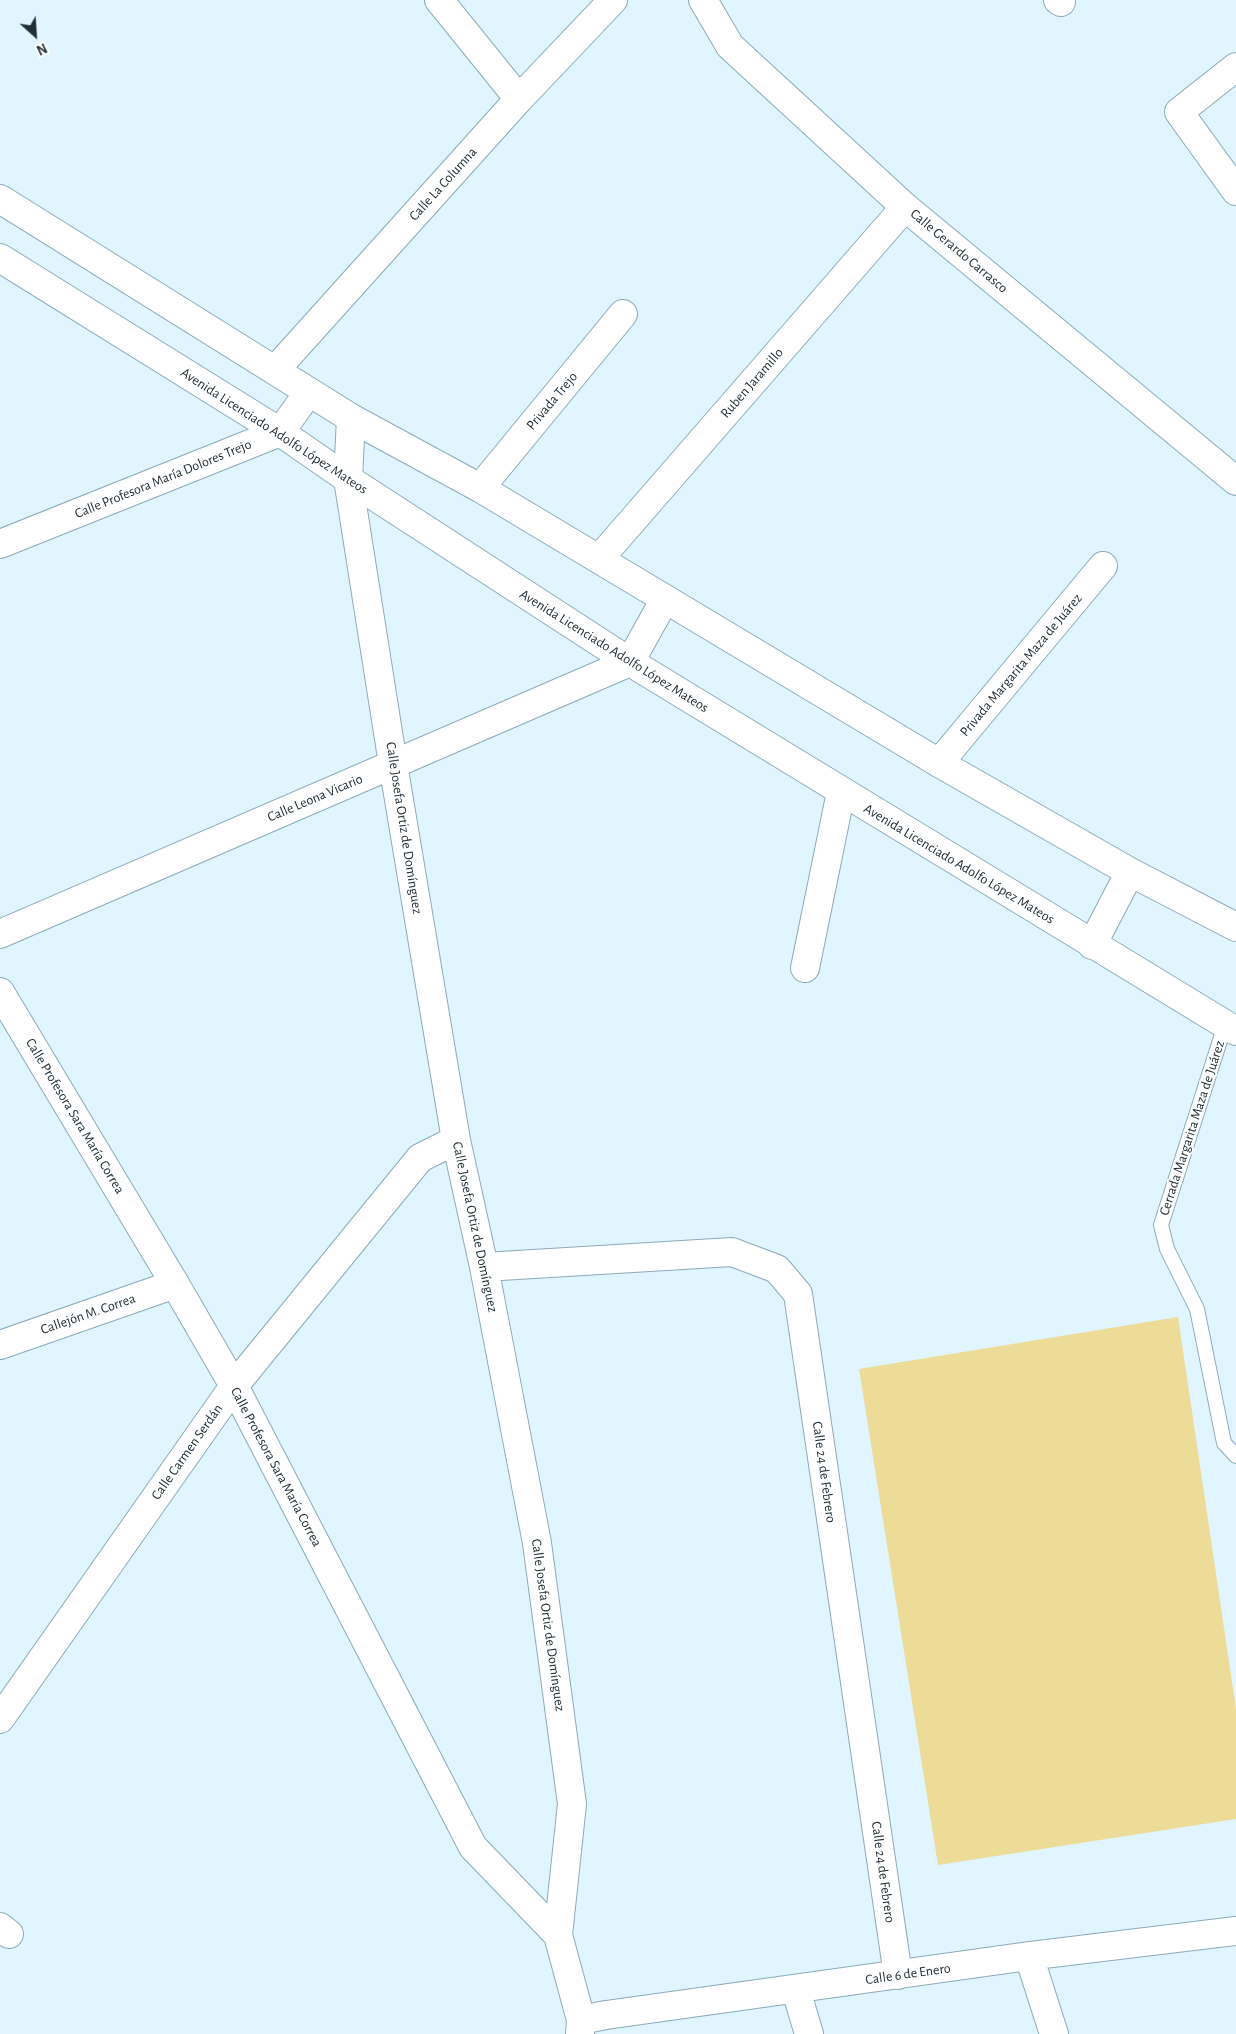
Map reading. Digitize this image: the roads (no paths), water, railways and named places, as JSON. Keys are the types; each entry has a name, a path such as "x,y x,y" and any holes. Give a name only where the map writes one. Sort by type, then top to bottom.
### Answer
{"street":[{"path":"439,0 519,99"},
{"name":"Calle La Columna","path":"276,370 519,99 613,0"},
{"name":"Calle Gerardo Carrasco","path":"703,0 730,46 905,207 1236,481"},
{"path":"1236,67 1179,112 1236,191"},
{"path":"0,199 351,418 480,488 939,763 1130,872 1236,927"},
{"name":"Ruben Jaramillo","path":"599,559 905,207"},
{"name":"Avenida Licenciado Adolfo López Mateos","path":"0,258 280,432 348,479 630,662 1230,1028"},
{"name":"Privada Trejo","path":"480,488 623,314"},
{"path":"280,432 309,392"},
{"name":"Calle Josefa Ortiz de Domínguez","path":"351,418 348,479 393,764 456,1140 484,1267 537,1543 572,1804 558,1935 580,2027"},
{"name":"Calle Profesora María Dolores Trejo","path":"0,544 280,432"},
{"name":"Privada Margarita Maza de Juárez","path":"939,763 1103,566"},
{"path":"630,662 665,599"},
{"name":"Calle Leona Vicario","path":"0,934 630,662"},
{"path":"805,968 841,792"},
{"path":"1092,945 1130,872"},
{"name":"Calle Profesora Sara María Correa","path":"0,992 234,1386 473,1847 558,1935"},
{"name":"Calle Carmen Serdán","path":"0,1719 234,1386 420,1158 456,1140"},
{"name":"Calle 24 de Febrero","path":"484,1267 732,1252 777,1269 798,1294 898,1975"},
{"name":"Callejón M. Correa","path":"0,1345 175,1284"},
{"name":"Calle 6 de Enero","path":"580,2027 615,2014 1029,1956 1236,1931"},
{"path":"1029,1956 1054,2034"},
{"path":"796,1990 809,2034"}],"lane":[{"name":"Cerrada Margarita Maza de Juárez","path":"1230,1028 1161,1225 1168,1249 1197,1309 1224,1443 1236,1456"}]}
